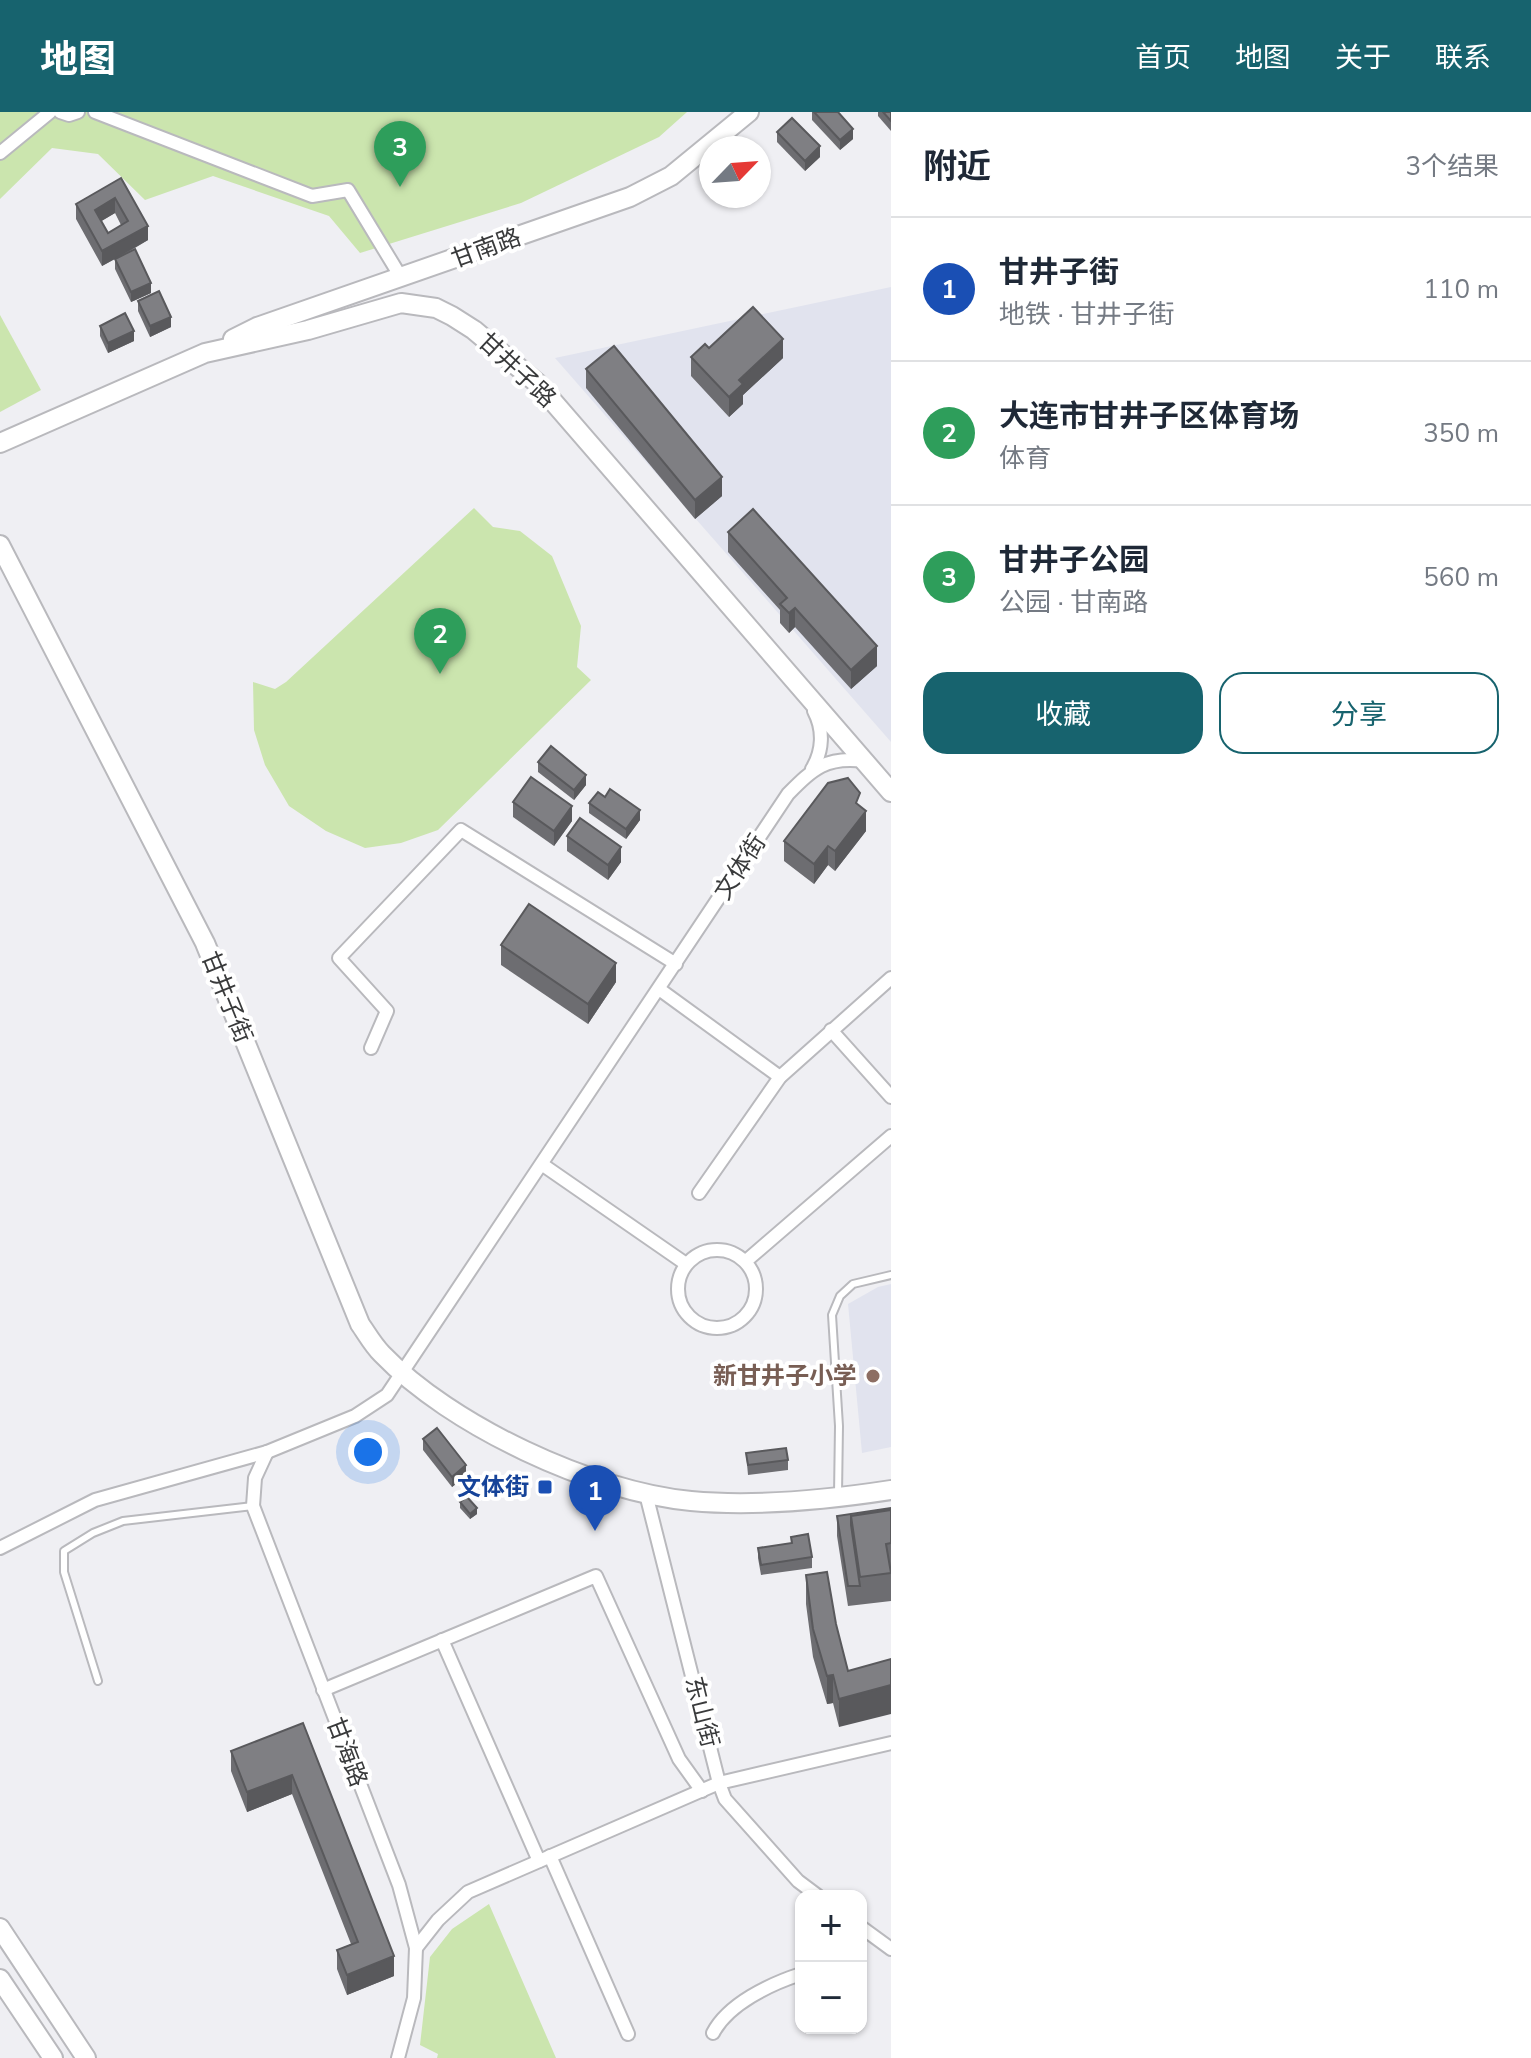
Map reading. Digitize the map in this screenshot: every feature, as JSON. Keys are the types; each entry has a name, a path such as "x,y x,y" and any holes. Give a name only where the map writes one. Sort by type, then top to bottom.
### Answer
{"street":[{"path":"0,153 50,112"},
{"path":"60,112 69,115 78,112"},
{"path":"95,112 312,196 348,190 402,279"},
{"name":"甘南路","path":"205,353 257,327 630,197 671,176 749,112"},
{"name":"甘井子路","path":"0,443 205,353 308,330 401,303 436,308 474,330 537,383 891,792"},
{"name":"甘井子街","path":"0,545 6,572 205,943 360,1324 380,1352 401,1371 484,1430 541,1459 646,1494 702,1501 838,1498 891,1490"},
{"path":"806,694 821,731 818,759 812,771"},
{"name":"文体街","path":"0,1548 95,1500 267,1452 355,1416 387,1395 788,794 812,771 827,762 846,758 864,761"},
{"path":"371,1048 387,1011 339,958 461,830 676,964"},
{"path":"699,1193 780,1077 891,978"},
{"path":"659,989 780,1077"},
{"path":"831,1030 891,1097"},
{"path":"746,1261 891,1136"},
{"path":"543,1165 686,1264"},
{"path":"709,1250 722,1250 746,1261 753,1273 755,1299 741,1320 717,1328 705,1326 685,1311 678,1288 680,1275 696,1255 709,1250"},
{"path":"253,1506 255,1478 267,1452"},
{"name":"东山街","path":"646,1494 725,1799 798,1881 810,1890"},
{"name":"甘海路","path":"253,1506 399,1885 416,1948 414,1998 398,2058"},
{"path":"323,1690 596,1576 679,1759 702,1791"},
{"path":"442,1640 628,2034"},
{"path":"416,1948 438,1920 468,1892 719,1783 891,1743"},
{"path":"0,1928 86,2058"},
{"path":"867,1931 891,1949"},
{"path":"713,2033 721,2018 777,1982 795,1976"},
{"path":"0,1979 53,2058"}],"lane":[{"path":"838,1498 839,1426 832,1315 840,1296 853,1284 891,1275"},
{"path":"98,1681 64,1572 64,1551 93,1533 123,1521 253,1506"}],"shaded area":[{"path":"891,287 891,742 555,358"},
{"name":"新甘井子小学","path":"891,1284 891,1447 862,1453 848,1304 878,1287"}],"green space":[{"path":"0,112 687,112 659,137 521,203 360,253 329,216 213,176 145,200 98,154 52,148 0,199"},
{"path":"0,315 41,390 0,412"},
{"path":"474,508 493,527 520,531 552,556 581,626 577,667 591,680 438,830 401,843 365,848 326,831 289,806 265,765 254,730 253,682 275,689 286,682"},
{"path":"489,1904 556,2058 437,2058 438,2054 420,2045 430,1957 452,1929"}],"building":[{"path":"814,112 838,112 853,129 840,140"},
{"path":"792,118 820,146 805,161 777,132"},
{"path":"121,178 148,226 102,251 76,204","holes":["115,198 128,221 108,233 95,210"]},
{"path":"135,249 151,283 131,292 115,259"},
{"path":"159,291 171,317 150,326 138,301"},
{"path":"753,307 783,339 739,380 743,384 729,397 691,357 705,344 709,348"},
{"path":"125,313 134,331 108,343 100,326"},
{"path":"614,346 722,477 695,500 586,369"},
{"path":"753,509 877,646 851,670 795,608 789,613 780,604 787,598 728,532"},
{"path":"551,746 586,775 574,790 538,762"},
{"path":"531,777 572,806 554,831 513,802"},
{"path":"848,778 860,793 856,803 866,811 835,851 828,846 814,864 784,841 828,783"},
{"path":"610,789 640,810 626,829 589,803 598,792 605,797"},
{"path":"580,818 621,847 608,865 567,836"},
{"path":"529,904 616,963 588,1004 501,945"},
{"path":"437,1428 466,1465 452,1477 423,1439"},
{"path":"786,1448 788,1460 748,1465 746,1453"},
{"path":"467,1497 477,1508 470,1514 460,1502"},
{"path":"891,1508 851,1516 860,1586 848,1586 837,1516"},
{"path":"891,1510 891,1543 886,1544 891,1573 860,1577 851,1516"},
{"path":"808,1534 812,1557 761,1565 758,1548 792,1543 791,1537"},
{"path":"827,1572 848,1671 891,1659 891,1685 839,1699 833,1675 827,1676 813,1629 806,1575"},
{"path":"303,1723 394,1956 347,1975 337,1950 358,1942 292,1775 247,1792 231,1751"}],"place":[{"name":"甘井子公园","path":"400,187"},
{"name":"大连市甘井子区体育场","path":"440,674"},
{"name":"新甘井子小学","path":"873,1376"},
{"name":"文体街","path":"545,1487"},
{"name":"甘井子街","path":"595,1531"}]}
